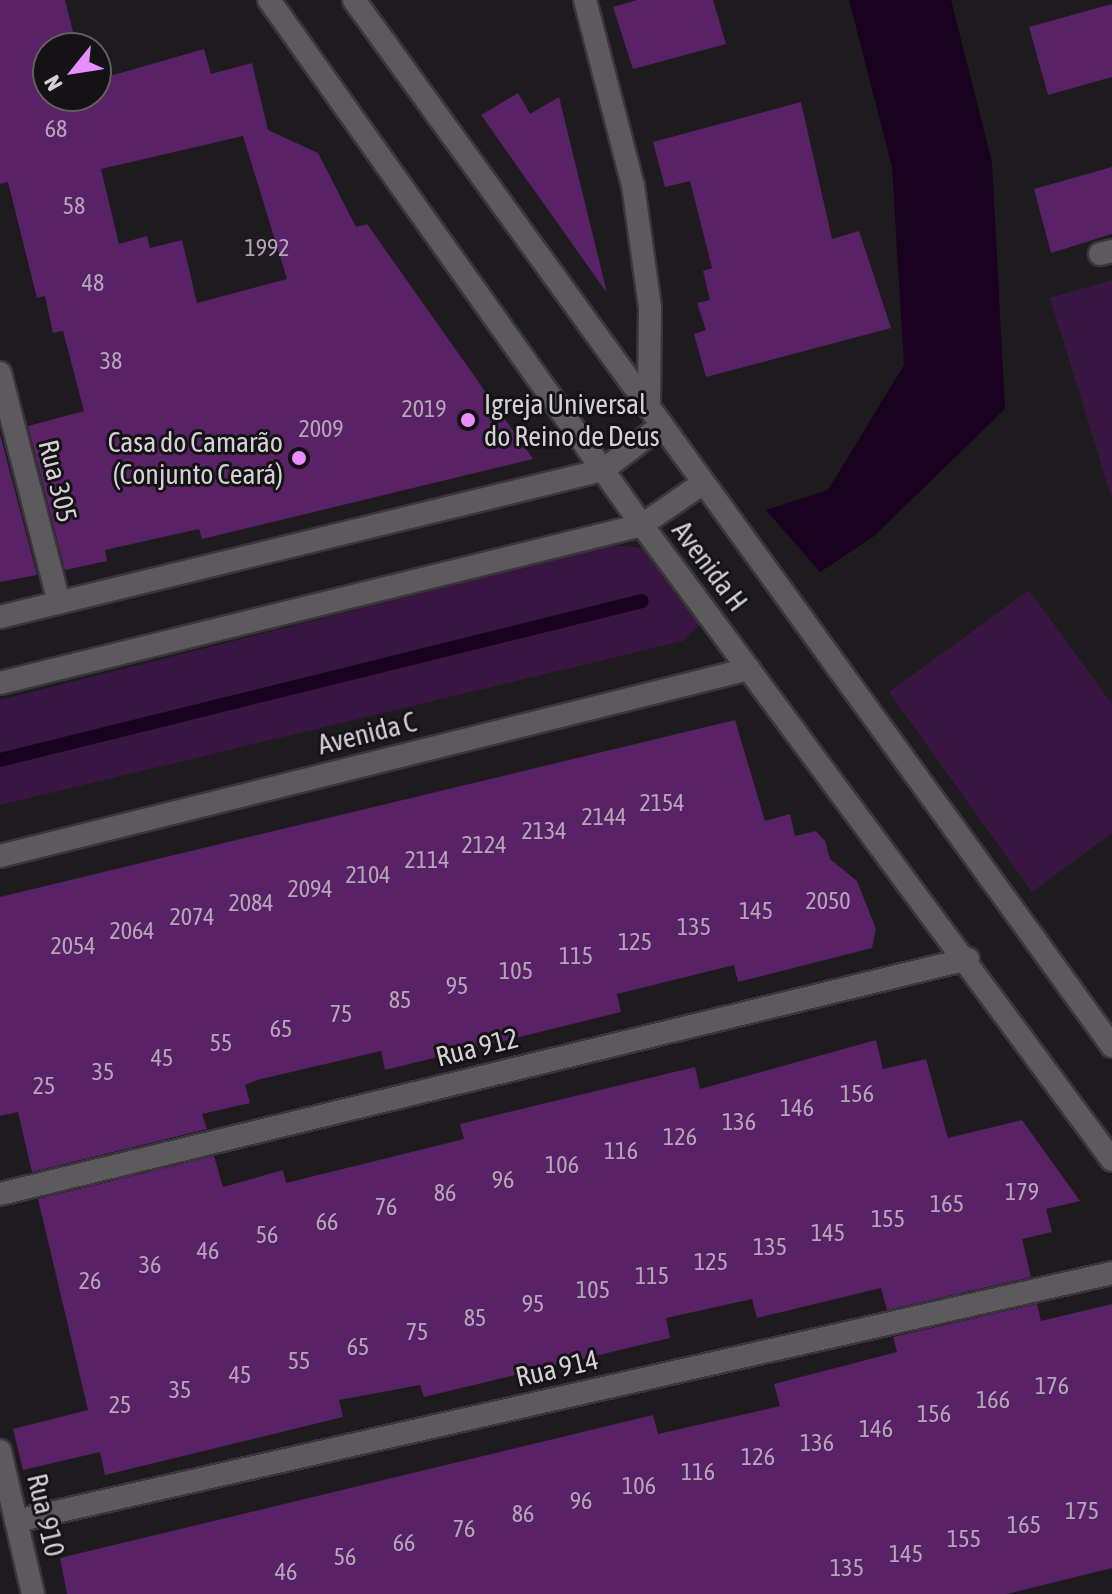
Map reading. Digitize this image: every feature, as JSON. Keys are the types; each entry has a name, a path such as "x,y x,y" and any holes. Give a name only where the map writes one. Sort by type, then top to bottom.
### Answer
{"street":[{"name":"Avenida H","path":"269,0 642,525 968,959 1112,1160"},
{"name":"Avenida H","path":"354,0 1112,1046"},
{"path":"585,0 633,185 650,308 649,405"},
{"name":"Rua 305","path":"0,373 59,603"},
{"path":"0,617 603,470 662,425"},
{"path":"0,683 642,525 703,483"},
{"name":"Avenida C","path":"0,856 749,669"},
{"name":"Rua 912","path":"0,1194 968,959"},
{"name":"Rua 914","path":"16,1521 1112,1273"},
{"name":"Rua 910","path":"0,1451 33,1594"}],"shaded area":[{"path":"849,0 951,0 992,162 1005,409 873,537 820,572 766,510 828,490 904,365 892,167"},
{"path":"1112,280 1112,499 1050,298"},
{"path":"612,545 644,548 700,625 683,641 0,805 0,700"},
{"path":"1029,590 1112,704 1112,833 1032,892 889,692"}],"building":[{"path":"0,0 65,0 73,32 32,32 32,112 112,112 112,75 204,49 211,74 252,63 268,130 318,153 356,227 367,224 533,459 202,539 199,529 105,550 107,561 65,570 28,426 84,411 63,331 53,333 45,296 37,298 8,182 0,184","holes":["243,136 287,279 197,303 182,240 150,248 147,236 119,244 101,169"]},
{"path":"637,0 713,0 726,44 633,69 613,7"},
{"path":"1112,4 1112,77 1048,95 1029,27"},
{"path":"518,93 530,114 559,97 607,293 481,115"},
{"path":"801,102 832,239 859,231 891,328 706,377 694,334 706,330 697,303 710,300 703,271 712,268 690,181 665,187 653,142"},
{"path":"1112,167 1112,234 1051,253 1034,189"},
{"path":"0,434 37,575 0,582"},
{"path":"735,720 765,821 790,814 795,836 816,831 825,841 830,859 857,881 876,929 872,948 738,982 734,965 617,994 621,1012 385,1070 381,1051 257,1080 245,1085 250,1103 202,1114 207,1129 32,1172 18,1112 0,1116 0,897"},
{"path":"876,1040 883,1069 926,1059 948,1138 1022,1120 1080,1201 1046,1209 1052,1232 1022,1239 1031,1277 887,1310 881,1288 757,1318 752,1299 666,1318 670,1338 424,1397 420,1385 339,1400 343,1417 105,1475 100,1452 23,1470 13,1429 88,1410 38,1199 214,1156 223,1187 283,1170 286,1183 464,1139 460,1124 695,1067 700,1089"},
{"path":"1037,1304 1041,1321 1112,1304 1112,1568 1007,1594 67,1594 60,1558 653,1415 658,1434 780,1406 774,1384 897,1352 893,1337"}],"waterway":[{"path":"0,760 642,601"}],"place":[{"name":"Igreja Universal do Reino de Deus","path":"468,420"},
{"name":"Casa do Camarão (Conjunto Ceará)","path":"299,458"}]}
